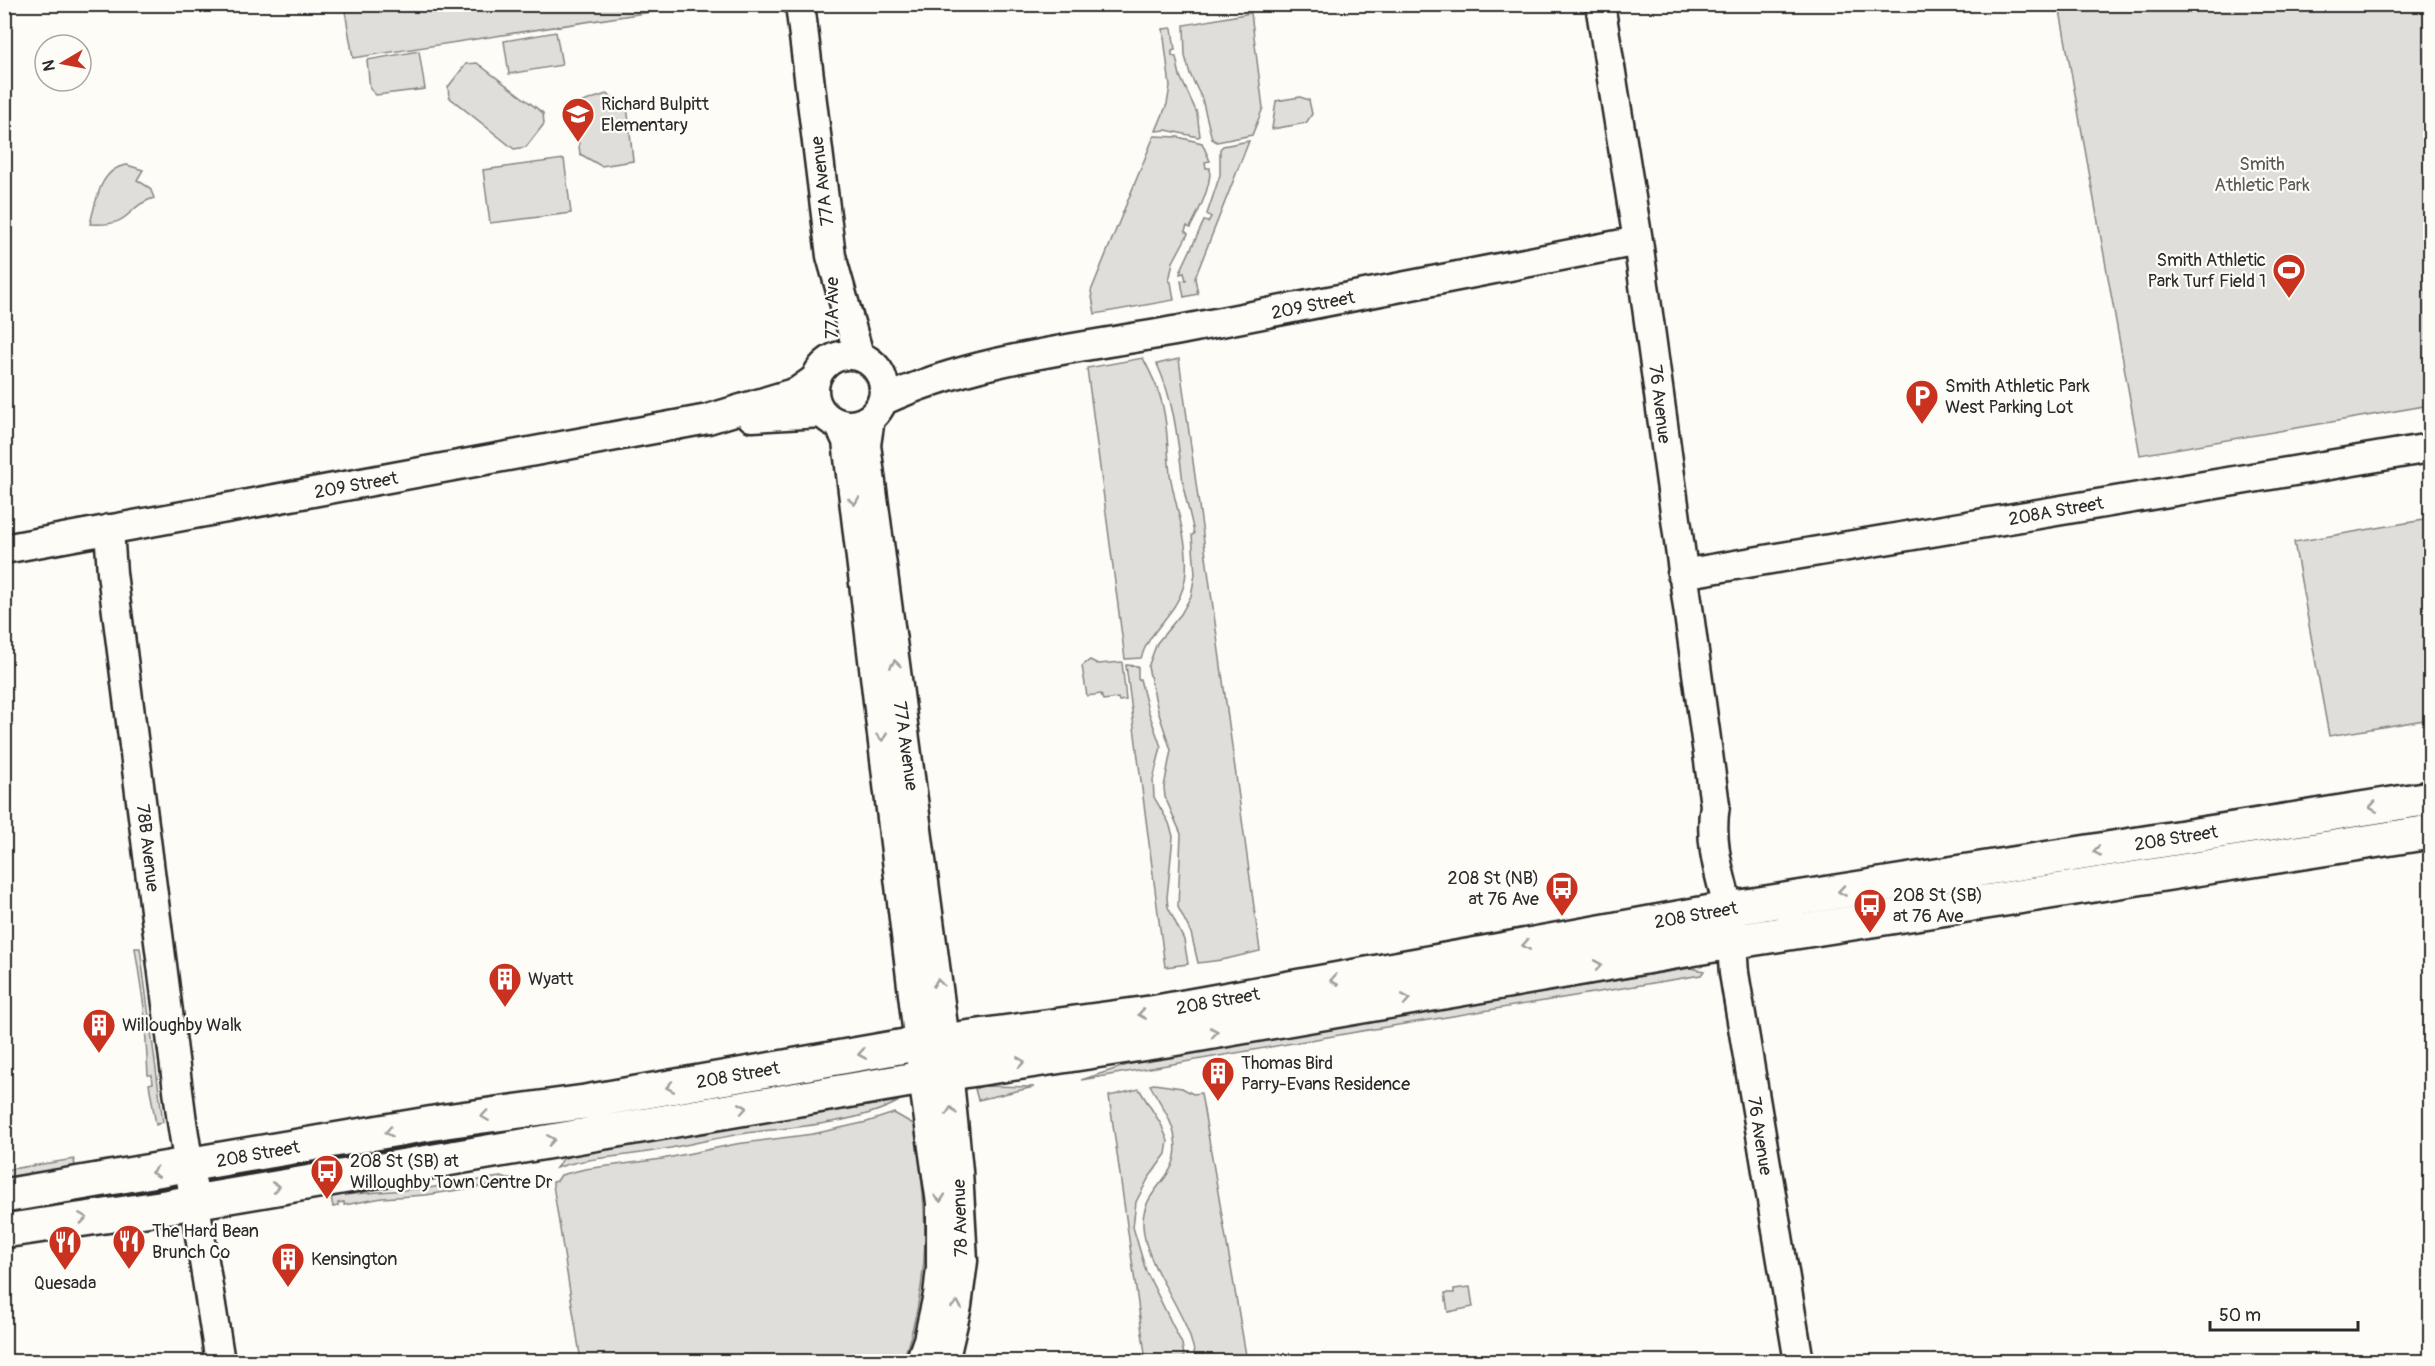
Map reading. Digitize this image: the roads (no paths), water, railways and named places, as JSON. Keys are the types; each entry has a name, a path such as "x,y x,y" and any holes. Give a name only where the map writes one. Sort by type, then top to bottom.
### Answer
{"main road":[{"name":"208 Street","path":"4,1196 446,1121 585,1102 932,1042 1157,1012 1728,909 2430,798"},
{"name":"208 Street","path":"4,1231 194,1202 935,1076 1167,1040 1731,942 2430,832"}],"street":[{"name":"77A Avenue","path":"800,4 831,256 868,362"},
{"name":"76 Avenue","path":"1600,4 1638,241 1715,805 1711,827 1720,883 1728,909 1768,1183 1799,1362"},
{"name":"209 Street","path":"868,362 900,371 987,365 1186,329 1638,241"},
{"name":"77A Ave","path":"822,370 833,341 831,256"},
{"path":"839,355 868,362 883,379 884,390 876,410 860,423 830,418 816,403 822,370 839,355"},
{"name":"209 Street","path":"876,410 900,393 987,365"},
{"name":"209 Street","path":"4,549 431,472 708,419 797,392 822,370"},
{"name":"77A Avenue","path":"876,410 866,445 935,1076"},
{"name":"77A Avenue","path":"830,418 847,441 932,1042"},
{"name":"209 Street","path":"708,419 830,418"},
{"name":"208A Street","path":"1683,574 2430,448"},
{"name":"78B Avenue","path":"109,529 112,573 189,1166 220,1362"},
{"name":"78 Avenue","path":"920,1362 928,1340 938,1295 942,1234 937,1167 935,1076"},
{"name":"78 Avenue","path":"935,1076 958,1171 963,1261 957,1306 944,1362"}],"place":[{"name":"Richard Bulpitt Elementary","path":"578,143"},
{"name":"Smith Athletic Park Turf Field 1","path":"2289,299"},
{"name":"Smith Athletic Park West Parking Lot","path":"1922,425"},
{"name":"208 St (NB) at 76 Ave","path":"1562,917"},
{"name":"208 St (SB) at 76 Ave","path":"1870,934"},
{"name":"Wyatt","path":"505,1008"},
{"name":"Willoughby Walk","path":"99,1054"},
{"name":"Thomas Bird Parry-Evans Residence","path":"1218,1102"},
{"name":"208 St (SB) at Willoughby Town Centre Dr","path":"327,1200"},
{"name":"The Hard Bean Brunch Co","path":"129,1270"},
{"name":"Quesada","path":"65,1271"},
{"name":"Kensington","path":"288,1288"}],"park label":[{"name":"Smith Athletic Park","path":"2262,174"}]}
